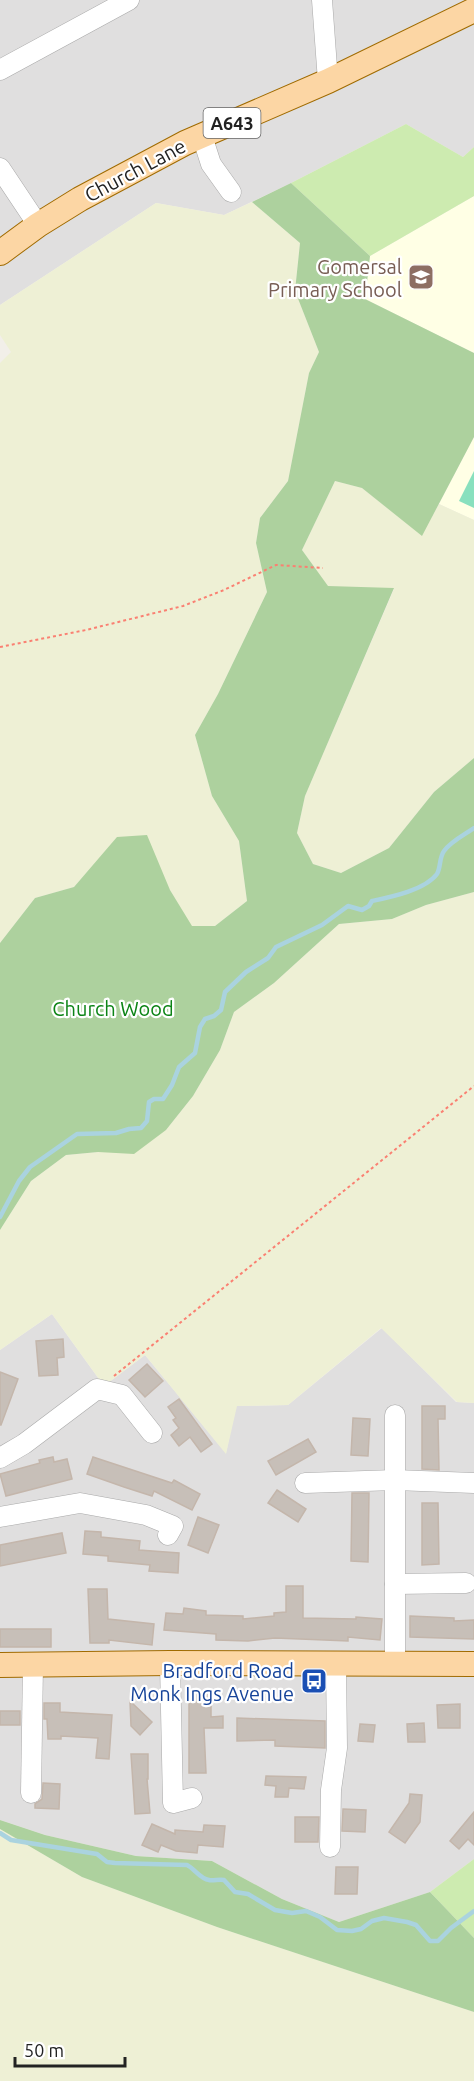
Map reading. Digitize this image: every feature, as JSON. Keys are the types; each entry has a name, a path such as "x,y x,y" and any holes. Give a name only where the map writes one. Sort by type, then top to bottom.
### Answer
{"main road":[{"name":"Church Lane","path":"0,253 38,225 80,200 202,136 328,81 474,10"},
{"path":"0,1665 170,1662 474,1664"}],"street":[{"path":"0,69 129,0"},
{"path":"322,0 328,81"},
{"path":"202,136 211,164 231,192"},
{"path":"0,168 38,225"},
{"path":"0,1458 24,1444 97,1389 122,1395 152,1433"},
{"path":"395,1664 396,1415"},
{"path":"305,1483 395,1480 474,1483"},
{"path":"0,1517 80,1503 146,1515 173,1525"},
{"path":"395,1584 466,1583"},
{"path":"170,1662 173,1803 192,1798"},
{"path":"330,1846 337,1732 336,1663"},
{"path":"31,1793 33,1665"}],"path":[{"path":"0,647 86,630 183,606 225,590 276,565 323,568"},
{"path":"97,1389 474,1086"}],"shaded area":[{"path":"0,0 474,0 474,147 463,157 406,124 224,215 156,203 0,305"},
{"name":"Gomersal Primary School","path":"474,196 474,353 365,299 370,256"},
{"path":"252,202 300,243 295,291 319,352 309,373 288,481 260,518 256,543 267,592 218,694 195,735 212,796 239,841 247,901 215,926 191,926 170,890 118,837 74,887 35,898 0,943 0,363 11,352 0,335 0,305 156,203 224,215"},
{"path":"474,437 474,520 439,504"},
{"path":"335,481 362,488 422,535 439,504 474,520 474,758 434,792 389,848 341,873 313,864 297,833 305,796 394,589 328,587 302,550"},
{"path":"474,892 474,1403 457,1402 381,1328 288,1405 237,1406 226,1454 145,1355 104,1386 52,1314 0,1350 0,1230 31,1181 66,1155 98,1152 166,1130 193,1096 220,1050 234,1012 274,983 339,924 392,919 426,905"},
{"path":"52,1314 104,1386 145,1355 226,1453 236,1406 288,1405 382,1328 456,1402 474,1403 474,1859 430,1892 339,1922 282,1899 212,1861 136,1856 45,1835 0,1820 0,1350"},
{"path":"0,1829 82,1877 217,1927 474,2012 474,2081 0,2081"}],"green space":[{"path":"406,124 463,157 474,147 474,196 370,256 291,183"},
{"name":"Church Wood","path":"291,183 370,256 365,299 474,353 474,437 422,536 362,488 335,481 302,550 328,586 394,588 305,796 297,833 313,864 341,873 389,848 434,792 474,758 474,892 426,905 392,919 339,924 274,983 234,1012 220,1050 193,1096 166,1130 134,1154 98,1152 66,1155 31,1181 0,1230 0,943 35,898 74,887 117,837 147,835 170,890 192,926 215,926 247,901 239,841 212,796 195,735 218,694 267,592 256,543 260,518 288,481 309,373 319,352 295,291 300,243 252,202"},
{"path":"474,471 474,508 459,501"},
{"path":"0,1820 45,1835 136,1856 212,1861 282,1899 339,1922 430,1892 474,1938 474,2012 217,1927 82,1877 0,1829"},
{"path":"474,1859 474,1938 430,1892"}],"building":[{"path":"63,1339 64,1357 57,1358 58,1375 39,1376 36,1341"},
{"path":"147,1364 163,1381 145,1397 129,1380"},
{"path":"0,1372 18,1379 1,1425 0,1425"},
{"path":"179,1399 212,1444 201,1452 190,1437 179,1446 171,1435 179,1428 173,1420 176,1418 168,1407"},
{"path":"422,1406 445,1406 445,1419 438,1419 439,1470 422,1469"},
{"path":"353,1418 370,1419 368,1456 351,1455"},
{"path":"308,1439 316,1452 276,1475 268,1461"},
{"path":"53,1457 54,1462 67,1459 72,1479 6,1496 0,1474"},
{"path":"93,1457 172,1483 174,1480 200,1494 192,1510 154,1491 152,1496 124,1487 87,1474"},
{"path":"277,1490 306,1509 298,1522 268,1503"},
{"path":"352,1493 369,1493 368,1562 351,1561"},
{"path":"422,1503 438,1503 439,1564 422,1565"},
{"path":"198,1517 219,1525 208,1553 188,1545"},
{"path":"85,1531 101,1532 101,1537 140,1541 139,1550 179,1553 178,1573 149,1571 150,1565 108,1561 108,1556 83,1554"},
{"path":"62,1533 66,1553 0,1566 0,1545"},
{"path":"286,1586 303,1586 303,1618 382,1619 380,1640 348,1637 348,1641 275,1638 248,1641 216,1640 216,1634 164,1630 166,1613 183,1614 184,1608 206,1611 206,1615 243,1616 243,1619 274,1616 274,1613 286,1612"},
{"path":"88,1589 107,1589 108,1619 154,1624 152,1645 109,1640 109,1643 90,1643"},
{"path":"410,1616 454,1618 454,1621 474,1620 474,1639 410,1637"},
{"path":"0,1629 51,1629 51,1647 0,1647"},
{"path":"189,1692 211,1692 211,1717 223,1716 223,1728 204,1728 206,1773 189,1773"},
{"path":"130,1701 152,1722 140,1735 131,1726"},
{"path":"44,1703 60,1703 60,1712 112,1715 109,1759 96,1758 98,1738 61,1736 61,1739 48,1739"},
{"path":"460,1704 460,1728 438,1728 437,1705"},
{"path":"0,1711 20,1711 20,1725 0,1725"},
{"path":"237,1718 325,1721 325,1748 275,1746 275,1740 237,1741"},
{"path":"424,1723 425,1742 408,1742 407,1724"},
{"path":"360,1724 375,1725 373,1742 358,1741"},
{"path":"131,1754 148,1754 147,1779 150,1813 135,1814"},
{"path":"266,1776 306,1777 304,1789 289,1788 288,1797 275,1797 276,1786 265,1785"},
{"path":"43,1783 60,1784 59,1809 35,1808 35,1804 42,1799"},
{"path":"410,1794 422,1795 420,1822 405,1843 389,1832 409,1803"},
{"path":"343,1809 366,1810 365,1832 342,1831"},
{"path":"474,1812 474,1845 468,1839 459,1849 450,1841"},
{"path":"295,1817 319,1817 318,1842 295,1842"},
{"path":"152,1824 175,1834 175,1830 203,1832 204,1825 225,1826 223,1847 198,1845 197,1853 176,1851 161,1845 158,1852 142,1845"},
{"path":"336,1867 358,1867 357,1894 335,1894"}],"waterway":[{"path":"0,1217 19,1181 30,1167 77,1134 116,1133 141,1128 147,1121 149,1102 154,1099 163,1099 179,1067 195,1053 200,1027 205,1019 221,1010 225,992 246,972 268,958 276,947 322,925 348,906 362,910 372,901 407,892 432,880 437,874 441,857 447,847 474,828"},
{"path":"0,1833 11,1840 97,1854 107,1862 187,1865 203,1878 224,1880 235,1892 248,1894 275,1910 292,1913 306,1911 320,1917 337,1930 361,1929 372,1921 384,1918 416,1925 430,1941 438,1941 474,1911"}],"place":[{"name":"Gomersal Primary School","path":"421,277"},
{"name":"Bradford Road Monk Ings Avenue","path":"314,1681"}]}
